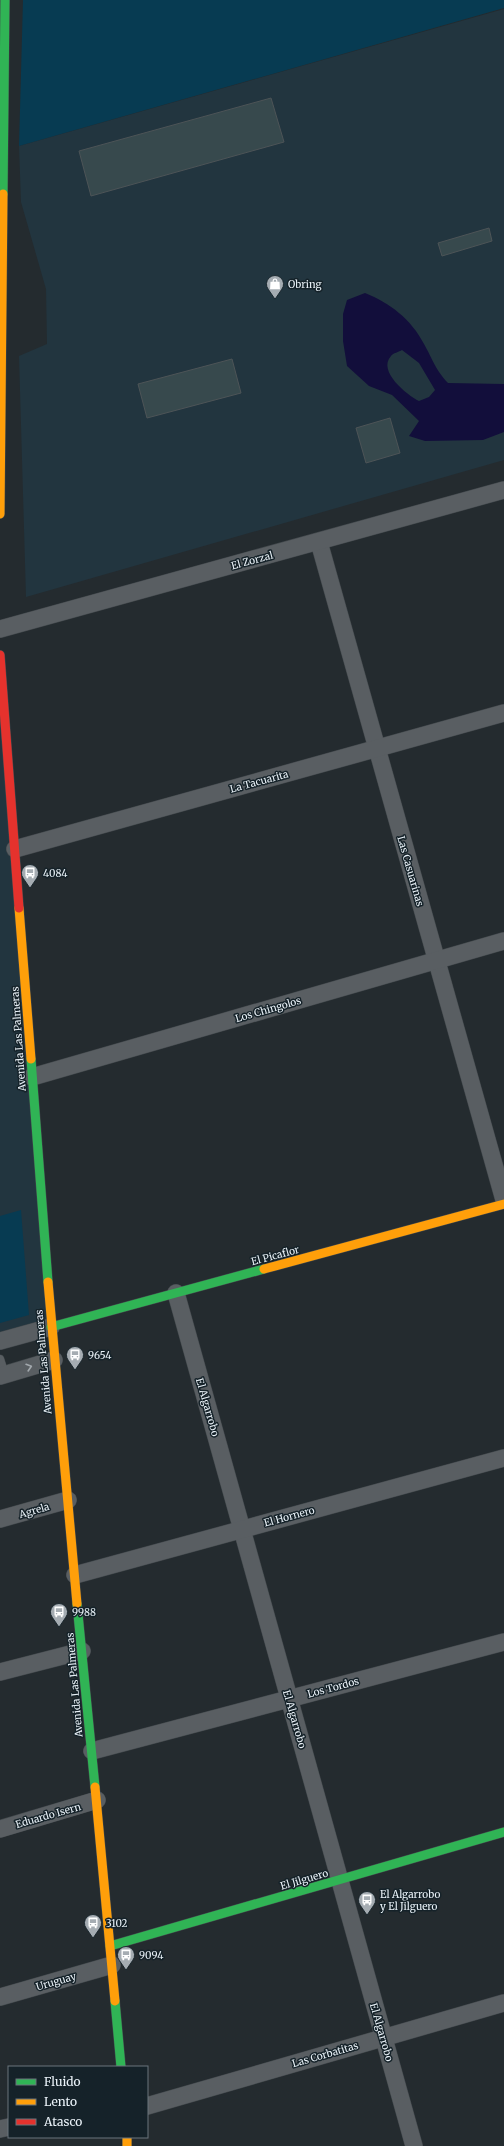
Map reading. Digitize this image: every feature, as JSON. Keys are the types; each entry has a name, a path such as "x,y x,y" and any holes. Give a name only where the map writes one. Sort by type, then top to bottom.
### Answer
{"main road":[{"path":"0,514 5,0"},
{"name":"Avenida Las Palmeras","path":"0,655 3,742 15,848 51,1327 97,1800 121,2066"},
{"name":"El Picaflor","path":"51,1327 504,1204"},
{"name":"El Jilguero","path":"110,1946 504,1832"}],"street":[{"name":"El Zorzal","path":"0,630 504,490"},
{"name":"Las Casuarinas","path":"319,542 504,1200"},
{"name":"La Tacuarita","path":"15,848 504,713"},
{"name":"Los Chingolos","path":"32,1077 504,941"},
{"name":"El Algarrobo","path":"176,1293 414,2146"},
{"path":"0,1341 51,1327"},
{"path":"2,1370 54,1360"},
{"name":"El Hornero","path":"75,1575 504,1458"},
{"name":"Agrela","path":"0,1519 68,1500"},
{"name":"Los Tordos","path":"92,1751 504,1642"},
{"path":"0,1672 82,1650"},
{"name":"Eduardo Isern","path":"0,1829 97,1800"},
{"name":"Uruguay","path":"0,1997 112,1965"},
{"name":"Las Corbatitas","path":"148,2106 504,2003"}],"shaded area":[{"path":"23,0 504,0 504,8 19,146"},
{"name":"Obring","path":"504,9 504,460 26,597 19,356 47,344 46,289 21,202 19,146"},
{"path":"365,293 383,302 399,313 419,335 437,369 448,383 504,384 504,432 483,440 425,441 409,436 419,421 392,395 369,386 347,366 343,341 343,314 347,300","holes":["402,350 419,363 435,390 429,397 419,401 408,394 395,382 388,369 388,362 392,355"]},
{"path":"0,655 51,1327 0,1341"},
{"path":"21,1210 29,1315 0,1323 0,1216"}],"building":[{"path":"271,98 284,142 91,196 79,151"},
{"path":"489,228 492,241 442,256 438,243"},
{"path":"232,359 241,393 147,418 138,384"},
{"path":"390,418 400,453 366,463 356,428"}],"traffic: fast":[{"path":"3,194 5,0"},
{"path":"31,1059 48,1282"},
{"path":"51,1327 264,1269"},
{"path":"77,1604 95,1787"},
{"path":"110,1946 504,1832"},
{"path":"115,2001 121,2066"}],"traffic: slow":[{"path":"0,514 3,194"},
{"path":"19,908 31,1059"},
{"path":"264,1269 504,1204"},
{"path":"48,1282 77,1604"},
{"path":"95,1787 115,2001"},
{"path":"127,2138 127,2146"}],"traffic: jam":[{"path":"0,655 19,908"}],"place":[{"name":"Obring","path":"275,299"},
{"name":"4084","path":"30,888"},
{"name":"9654","path":"75,1370"},
{"name":"9988","path":"59,1627"},
{"name":"El Algarrobo y El Jilguero","path":"367,1915"},
{"name":"3102","path":"93,1938"},
{"name":"9094","path":"126,1970"}]}
